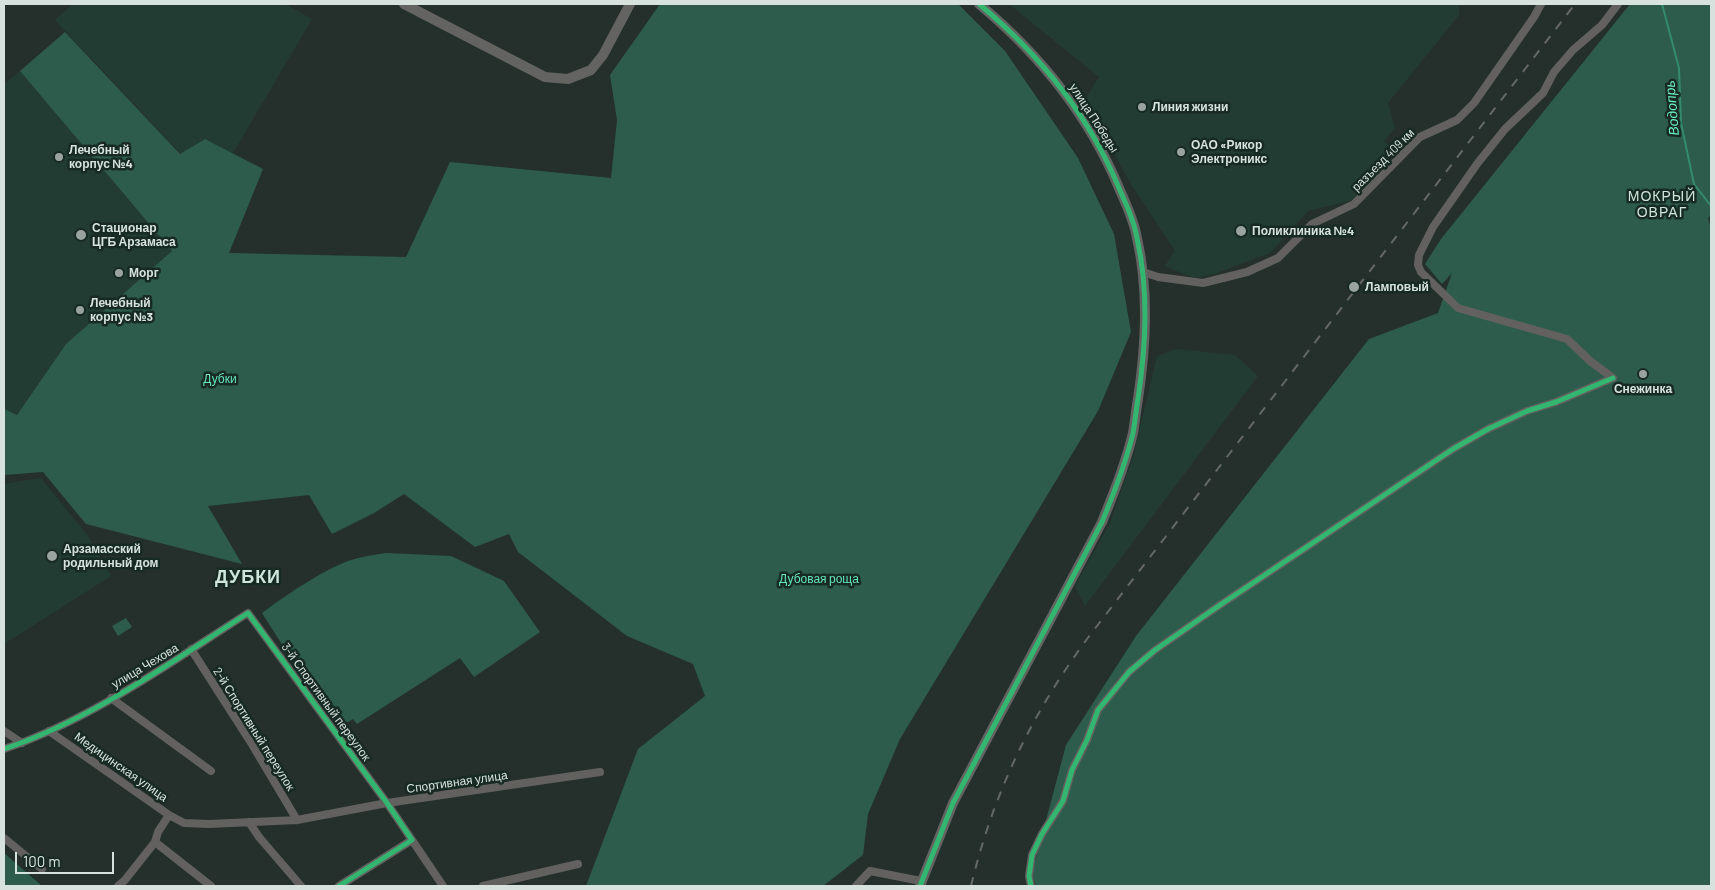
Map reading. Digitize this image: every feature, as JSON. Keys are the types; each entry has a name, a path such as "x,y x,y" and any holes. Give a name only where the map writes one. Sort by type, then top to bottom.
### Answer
{"street":[{"path":"404,4 545,78 568,79 591,70 602,56 630,4"},
{"name":"улица Победы","path":"921,884 953,803 1102,522 1118,485 1133,432 1143,369 1146,318 1143,272 1137,236 1130,214 1107,160 1080,114 1032,53 979,4"},
{"name":"разъезд 409 км","path":"1143,272 1203,283 1247,272 1278,258 1312,224 1354,204 1420,137 1457,120 1474,103 1541,4"},
{"path":"1031,886 1029,876 1032,855 1042,834 1063,801 1072,770 1087,740 1098,710 1128,672 1155,650 1217,607 1453,448 1527,411 1556,402 1613,378 1590,361 1567,339 1458,308 1421,272 1418,265 1433,227 1477,164 1505,128 1543,92 1554,72 1573,50 1602,26 1618,4"},
{"name":"улица Чехова","path":"4,749 22,743 77,717 248,613"},
{"name":"3-й Спортивный переулок","path":"248,613 387,803 442,886"},
{"name":"2-й Спортивный переулок","path":"191,649 250,741 297,820"},
{"path":"111,698 211,771"},
{"name":"Медицинская улица","path":"49,730 169,815 158,832 155,842 118,886"},
{"path":"4,731 22,743"},
{"name":"Спортивная улица","path":"169,815 184,823 209,824 297,820 387,803 600,772"},
{"path":"249,822 258,837 301,886"},
{"path":"4,838 42,869"},
{"path":"339,886 412,840"},
{"path":"155,842 211,886"},
{"path":"483,886 578,864"},
{"path":"856,886 870,871 921,884"}],"shaded area":[{"path":"73,4 285,4 312,19 233,153 205,139 181,154 55,20"},
{"path":"1009,4 1459,4 1459,15 1388,103 1395,128 1384,141 1396,152 1352,200 1308,211 1270,253 1214,274 1194,278 1165,266 1175,251 1129,181 1085,99 1099,77"},
{"name":"Стационар ЦГБ Арзамаса","path":"20,71 172,251 66,344 17,415 4,409 4,84"},
{"path":"1176,349 1235,355 1258,376 1085,606 1075,586 1110,523 1134,453 1157,356"},
{"name":"Арзамасский родильный дом","path":"41,478 88,536 111,576 4,644 4,484"}],"green space":[{"path":"660,4 958,4 1005,51 1078,158 1114,234 1131,332 1098,411 900,739 868,814 863,855 823,886 586,886 638,749 705,696 693,664 627,636 518,552 509,534 475,547 404,494 374,513 332,534 309,495 208,506 242,564 86,524 43,472 4,475 4,409 17,415 66,344 172,251 20,71 65,32 180,154 205,139 263,169 229,253 406,257 450,162 611,178 617,120 610,75"},
{"path":"1630,4 1711,4 1711,215 1708,218 1711,229 1711,886 1036,886 1032,873 1066,745 1136,636 1369,339 1438,313 1452,273 1442,284 1425,264 1441,239"},
{"path":"386,553 451,556 504,581 540,632 474,677 460,658 357,724 353,719 348,722 339,721 327,715 262,613 304,584 338,565 357,558"},
{"path":"126,618 132,627 118,636 112,626"},
{"path":"4,853 42,886 4,886"}],"waterway":[{"name":"Водопрь","path":"1662,4 1679,68 1681,123 1694,184 1711,206"}],"railway":[{"path":"971,886 991,819 1016,756 1031,726 1067,668 1087,639 1575,4"}],"cycle path":[{"path":"920,886 953,803 1102,522 1123,467 1133,433 1141,379 1144,338 1145,298 1136,231 1107,161 1077,111 1042,65 1001,23 979,4"},
{"path":"1031,886 1029,876 1032,855 1042,834 1063,801 1072,770 1087,740 1098,710 1129,672 1155,650 1217,607 1453,449 1488,429 1527,411 1556,402 1613,378"},
{"path":"4,749 36,737 99,706 160,670 248,613 412,840 339,886"}],"place":[{"name":"Линия жизни","path":"1142,107"},
{"name":"ОАО «Рикор Электроникс","path":"1181,152"},
{"name":"Лечебный корпус №4","path":"59,157"},
{"name":"Поликлиника №4","path":"1241,231"},
{"name":"Стационар ЦГБ Арзамаса","path":"81,235"},
{"name":"Морг","path":"119,273"},
{"name":"Ламповый","path":"1354,287"},
{"name":"Лечебный корпус №3","path":"80,310"},
{"name":"Снежинка","path":"1643,374"},
{"name":"Арзамасский родильный дом","path":"52,556"}],"district":[{"name":"МОКРЫЙ ОВРАГ","path":"1662,204"},
{"name":"ДУБКИ","path":"248,577"}],"park label":[{"name":"Дубки","path":"220,379"},
{"name":"Дубовая роща","path":"819,579"}]}
